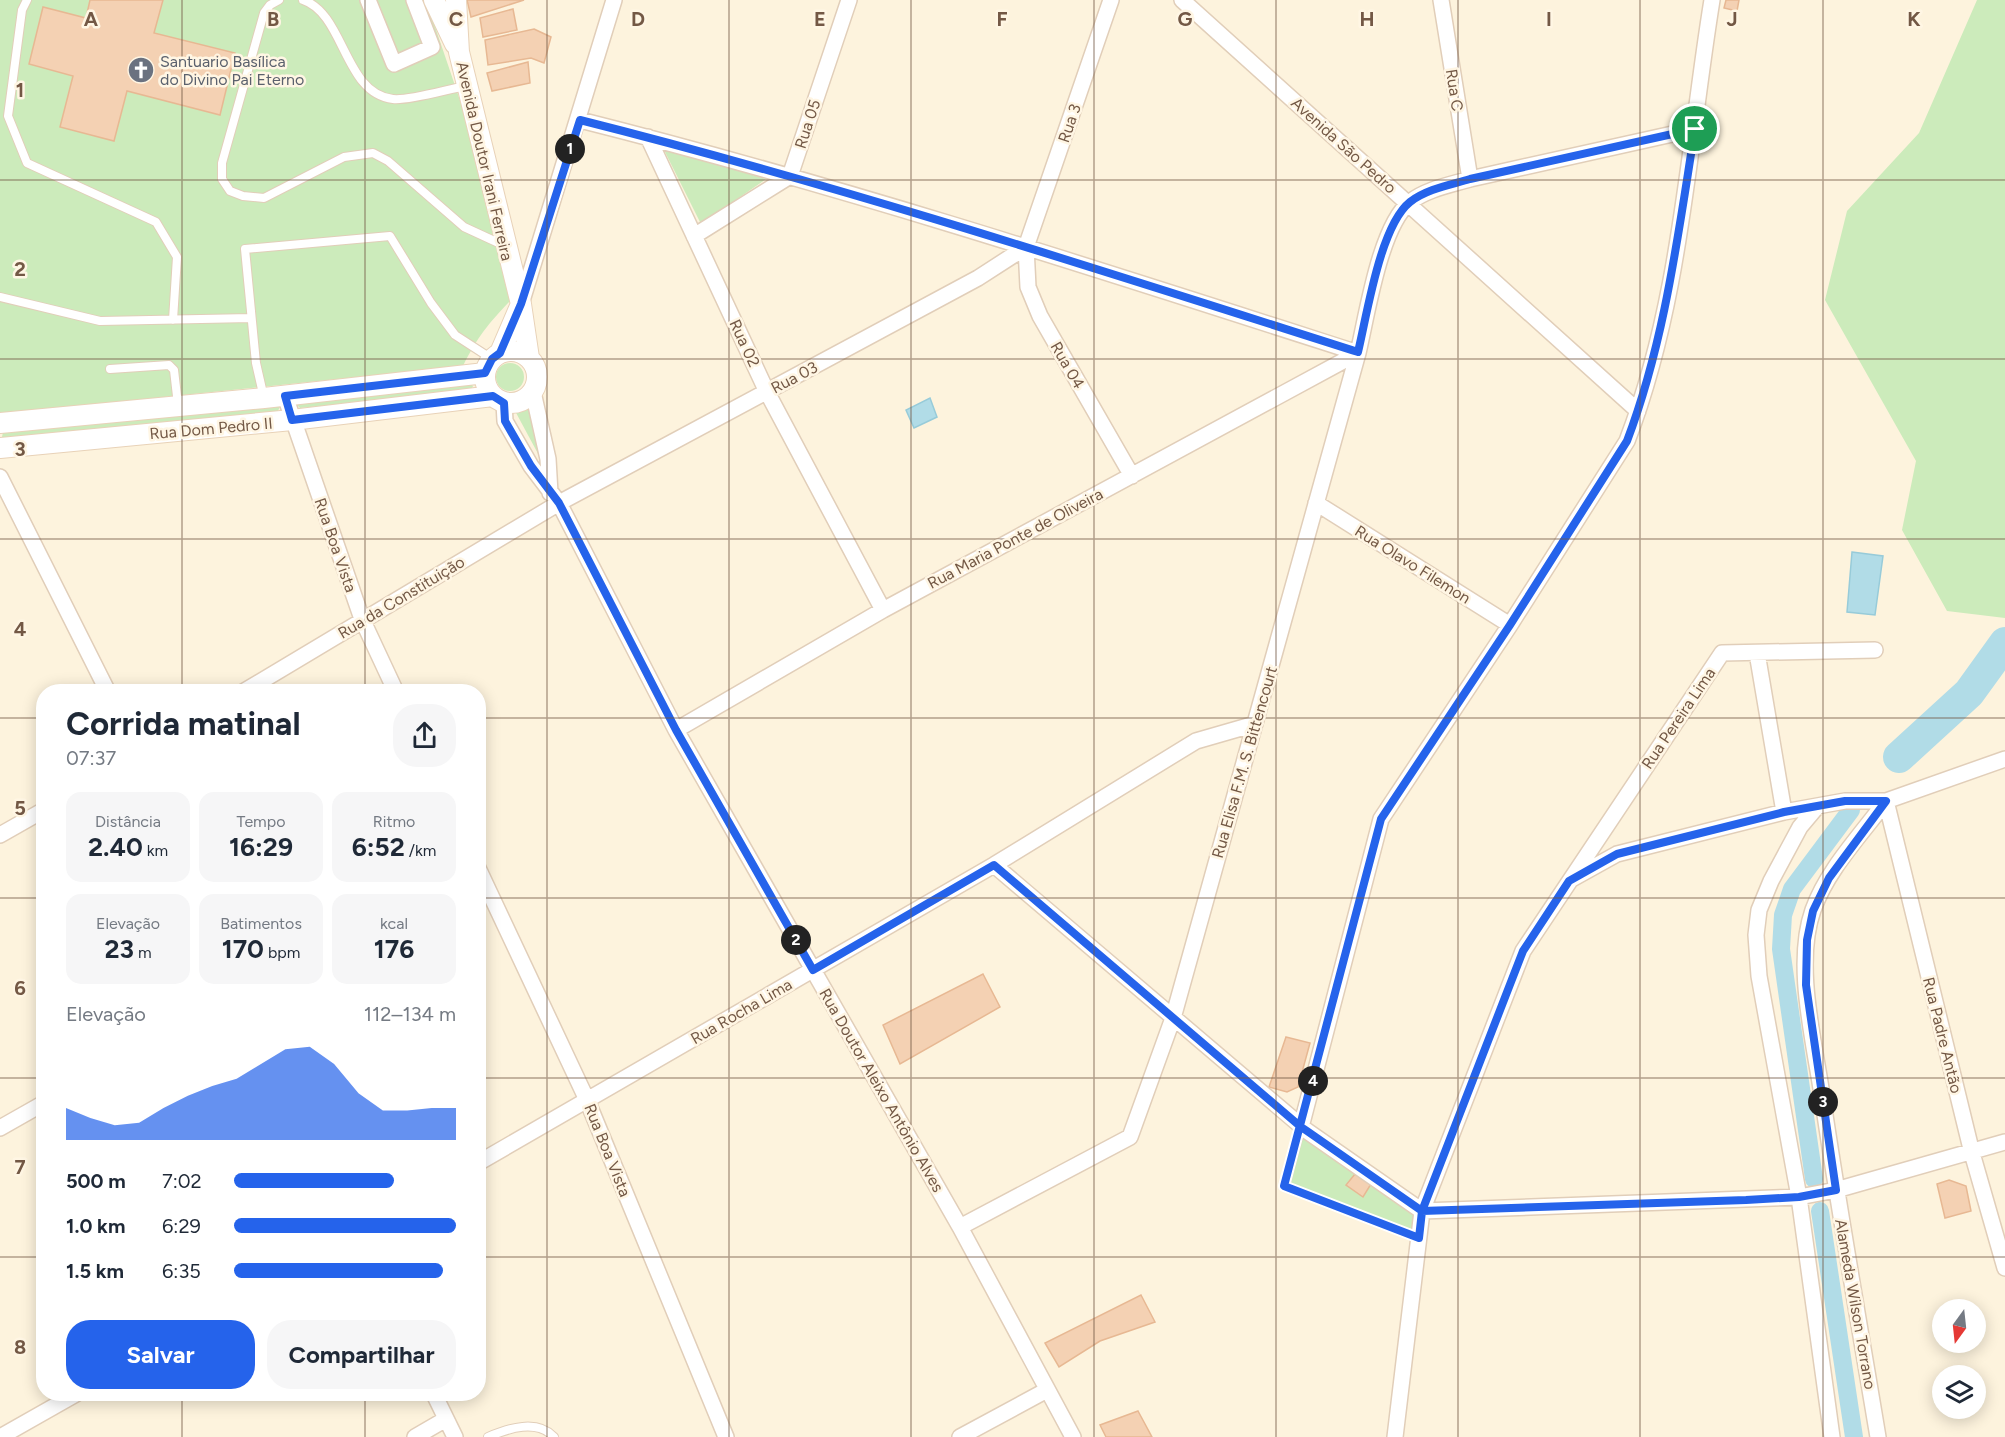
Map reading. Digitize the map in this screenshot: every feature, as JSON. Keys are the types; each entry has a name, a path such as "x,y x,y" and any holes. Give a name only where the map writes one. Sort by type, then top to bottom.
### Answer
{"street":[{"path":"368,0 394,64 432,47 414,0"},
{"name":"Avenida Doutor Irani Ferreira","path":"434,0 459,51"},
{"name":"Avenida Doutor Irani Ferreira","path":"456,0 459,51 521,304 529,358"},
{"path":"492,362 516,351 529,358 538,378 533,392 517,403 498,399 485,382 492,362 521,304 580,120 614,0"},
{"name":"Rua 05","path":"790,176 849,0"},
{"name":"Rua 3","path":"1026,247 1111,0"},
{"name":"Avenida São Pedro","path":"1182,0 1638,411"},
{"name":"Rua C","path":"1441,0 1470,179"},
{"path":"1701,0 1707,30"},
{"path":"1301,1127 1381,819 1510,625 1627,441 1638,411 1669,290 1695,129 1712,0"},
{"path":"580,120 790,176 1026,247 1358,352"},
{"path":"1409,203 1434,190 1470,179 1695,129"},
{"name":"Rua 02","path":"648,137 767,392 883,610"},
{"path":"694,236 790,176"},
{"name":"Rua Elisa F.M. S. Bittencourt","path":"960,1227 1130,1137 1173,1018 1358,352 1381,256 1395,223 1409,203"},
{"name":"Rua 03","path":"554,498 767,392 978,278 1026,247"},
{"name":"Rua 04","path":"1026,247 1028,287 1040,316 1132,476"},
{"name":"Rua Maria Ponte de Oliveira","path":"676,730 883,610 1358,352"},
{"name":"Rua Dom Pedro II","path":"0,423 285,396 492,362"},
{"name":"Rua Doutor Aleixo Antônio Alves","path":"533,392 554,498"},
{"name":"Rua Boa Vista","path":"285,396 362,619 392,684"},
{"name":"Rua Dom Pedro II","path":"0,448 498,399"},
{"name":"Rua Doutor Aleixo Antônio Alves","path":"498,399 505,421 554,498 676,730 960,1227 1073,1437"},
{"path":"0,477 104,684"},
{"name":"Rua da Constituição","path":"256,684 554,498"},
{"name":"Rua Olavo Filemon","path":"1316,503 1510,625"},
{"name":"Rua Pereira Lima","path":"1569,881 1722,653 1875,650"},
{"path":"1757,653 1784,812"},
{"name":"Rua Rocha Lima","path":"486,1158 994,865 1196,741 1255,724"},
{"path":"1395,1437 1422,1211 1523,951 1569,881 1617,854 1784,812 1845,801 1886,801 2005,759"},
{"name":"Rua Padre Antão","path":"1886,801 1972,1153 2005,1268"},
{"name":"Alameda Wilson Torrano","path":"1878,1437 1836,1190 1806,985 1807,940 1813,911 1829,878 1886,801"},
{"path":"1816,808 1800,827 1771,881 1759,910 1756,935 1759,976 1799,1197 1833,1437"},
{"path":"0,836 36,815"},
{"path":"994,865 1301,1127 1422,1211 1799,1197 1836,1190 2005,1142"},
{"name":"Rua Boa Vista","path":"486,885 587,1100 726,1437"},
{"path":"0,1128 36,1108"},
{"path":"960,1437 1047,1390"},
{"path":"0,1437 64,1401"},
{"path":"438,1401 455,1437"},
{"path":"415,1437 447,1419"}],"lane":[{"path":"27,0 22,10 8,116 27,163 156,222 177,257 173,320"},
{"path":"279,0 270,5 264,13 222,163 222,179 230,191 243,196 264,198 344,157 373,153 388,161 464,227 505,246"},
{"path":"303,0 320,9 368,90 394,99 467,86"},
{"path":"264,398 251,318 245,249 390,236 431,303 455,335 492,362"},
{"path":"0,297 100,321 251,318"},
{"path":"110,369 169,365 174,370 178,406"},
{"path":"1301,1127 1284,1186 1419,1238"},
{"path":"488,1437 509,1428 540,1427 554,1437"}],"green space":[{"path":"0,0 426,0 467,121 511,300 484,330 463,366 0,414"},
{"path":"1977,0 2005,0 2005,618 1947,611 1902,530 1916,461 1825,300 1847,211 1919,133"},
{"path":"663,148 766,179 701,224"},
{"path":"510,363 520,367 524,377 520,387 510,391 500,387 496,377 500,367"},
{"path":"471,384 473,386 470,392 300,408 297,405 297,400"},
{"path":"281,404 278,411 10,439 2,437 3,432"},
{"path":"530,404 543,463 514,409"},
{"path":"1302,1131 1420,1213 1417,1235 1288,1184"}],"water":[{"path":"930,398 937,417 914,428 906,410"},
{"path":"1852,552 1883,556 1875,615 1847,612"}],"building":[{"name":"Santuario Basílica do Divino Pai Eterno","path":"90,0 163,0 154,33 235,53 220,115 127,91 114,141 60,127 73,76 29,64 43,7 86,18"},
{"path":"467,0 524,0 471,17"},
{"path":"1726,0 1739,0 1737,11 1724,8"},
{"path":"513,9 517,30 483,37 480,18"},
{"path":"534,29 551,37 544,63 531,58 488,65 485,40"},
{"path":"528,62 530,83 492,91 487,73"},
{"path":"983,974 1000,1007 900,1064 883,1025"},
{"path":"1286,1037 1310,1043 1298,1087 1287,1092 1269,1087"},
{"path":"1355,1174 1371,1184 1363,1197 1346,1185"},
{"path":"1949,1180 1966,1186 1971,1211 1945,1218 1937,1184"},
{"path":"1141,1295 1155,1322 1100,1341 1059,1367 1045,1343"},
{"path":"1138,1411 1152,1437 1106,1437 1100,1425"}],"waterway":[{"path":"1899,757 1969,693 2005,643"},
{"path":"1814,1179 1781,949 1783,915 1792,889 1851,810"},
{"path":"1820,1211 1854,1437"}],"place":[{"name":"Santuario Basílica do Divino Pai Eterno","path":"141,70"}],"route":[{"path":"1695,129 1470,179 1434,190 1409,203 1395,223 1381,256 1358,352 1026,247 790,176 580,120 521,304 500,353 492,359 485,373 285,396 292,420 493,396 504,403 505,421 531,466 559,503 676,730 813,970 994,865 1301,1127 1422,1211 1746,1200 1799,1197 1836,1190 1806,985 1807,940 1813,911 1829,878 1886,801 1845,801 1784,812 1617,854 1569,881 1523,951 1422,1211 1419,1238 1284,1186 1301,1127 1329,1024 1381,819 1510,625 1627,441 1638,411 1669,290 1695,129"}]}
